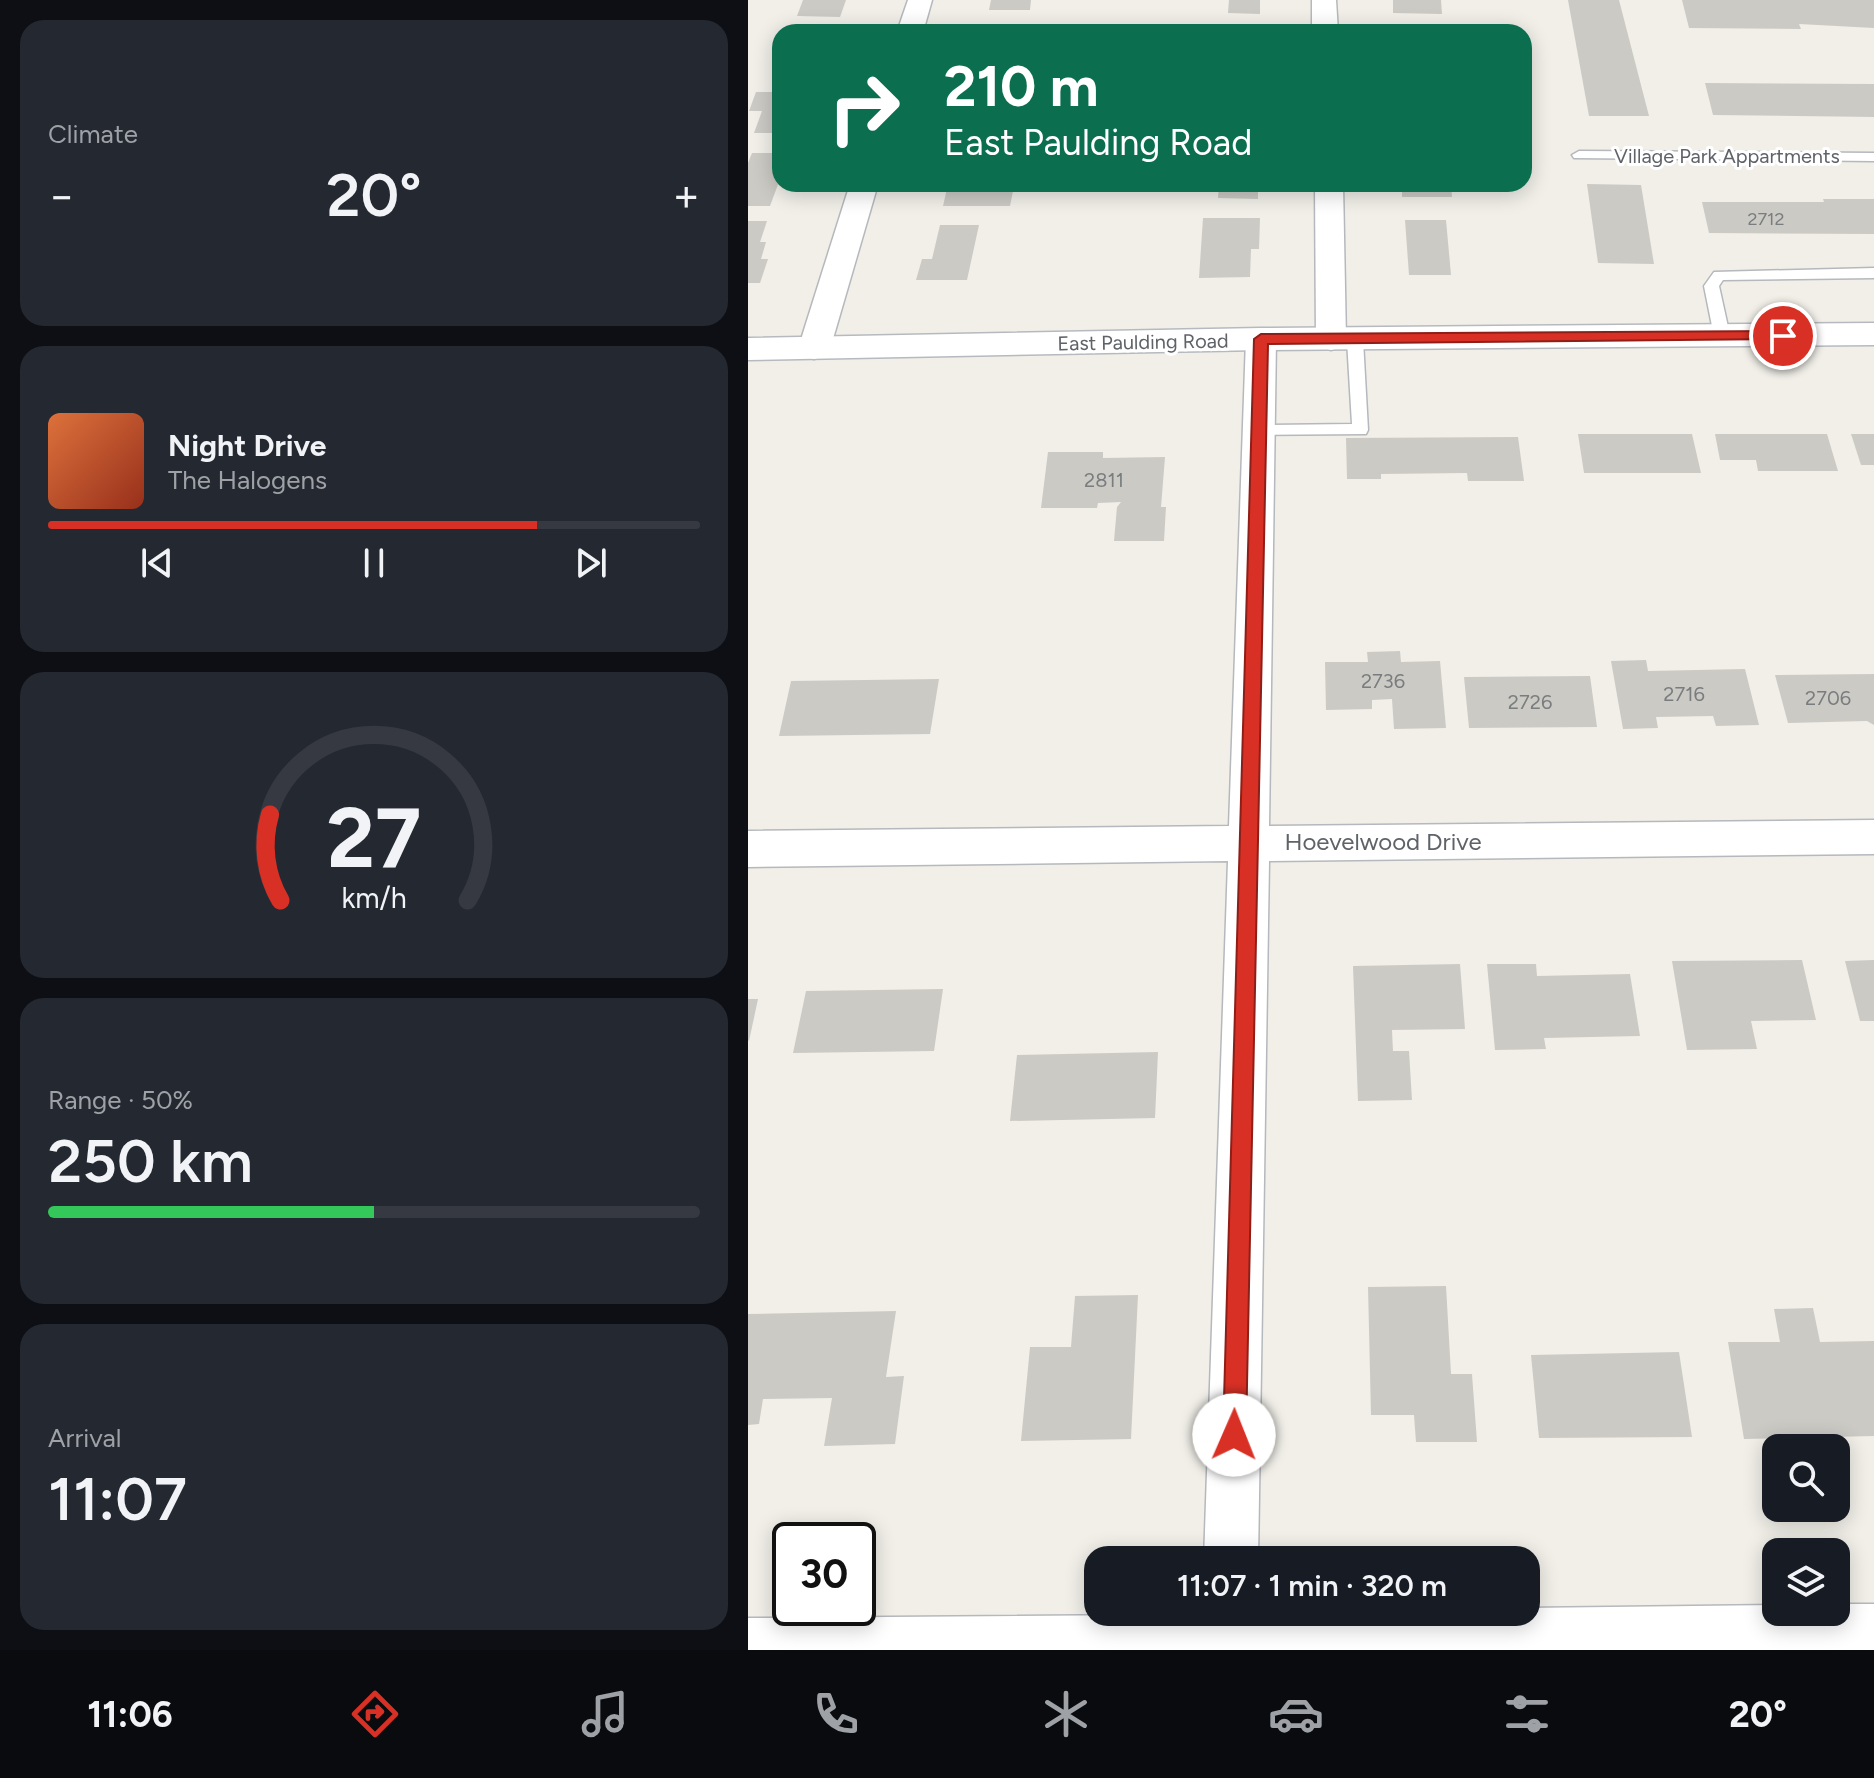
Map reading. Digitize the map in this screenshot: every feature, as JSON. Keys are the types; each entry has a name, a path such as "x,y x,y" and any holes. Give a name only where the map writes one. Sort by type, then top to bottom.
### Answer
{"main road":[{"name":"East Paulding Road","path":"748,349 1261,339 1874,334"}],"street":[{"path":"912,24 920,0"},
{"path":"1324,0 1325,24"},
{"path":"814,349 862,192"},
{"path":"1330,192 1343,340"},
{"path":"1231,1546 1261,339"},
{"name":"Hoevelwood Drive","path":"748,849 1874,837"},
{"path":"748,1646 1206,1626"},
{"path":"1336,1626 1874,1631"}],"lane":[{"name":"Village Park Appartments","path":"1579,155 1874,157"},
{"path":"1722,336 1711,286 1719,275 1874,273"},
{"path":"1259,431 1360,430 1343,340"}],"building":[{"path":"803,0 846,0 840,17 797,16"},
{"path":"991,0 1031,0 1030,10 989,10"},
{"path":"1229,0 1260,0 1260,14 1228,13"},
{"path":"1393,0 1441,0 1442,14 1393,13"},
{"path":"1568,0 1619,0 1649,116 1589,116"},
{"path":"1682,0 1874,0 1874,28 1799,24 1801,29 1689,28"},
{"path":"1705,83 1874,84 1874,117 1713,115"},
{"path":"756,92 772,92 772,133 754,133 762,111 749,111"},
{"path":"752,153 772,153 772,192 775,192 770,206 748,206 748,163"},
{"path":"1587,184 1641,185 1654,264 1598,263"},
{"path":"946,192 1013,192 1010,206 943,206"},
{"path":"1218,192 1258,192 1258,199 1218,198"},
{"path":"1402,192 1452,192 1452,197 1402,197"},
{"path":"1823,199 1874,199 1874,234 1709,233 1702,202 1824,202"},
{"path":"1203,218 1260,218 1259,249 1251,249 1250,277 1199,278"},
{"path":"1405,220 1446,220 1451,275 1409,275"},
{"path":"748,221 767,221 760,242 766,242 761,259 768,259 760,283 748,283"},
{"path":"940,225 979,225 967,280 916,280 922,259 932,259"},
{"path":"1578,434 1692,434 1701,473 1584,473"},
{"path":"1715,434 1827,434 1838,471 1758,471 1756,460 1720,460"},
{"path":"1851,434 1874,434 1874,465 1861,465"},
{"path":"1518,437 1524,481 1468,481 1467,473 1381,474 1381,479 1347,479 1346,438"},
{"path":"1048,452 1103,452 1103,458 1165,457 1161,507 1166,507 1164,541 1114,541 1117,507 1121,502 1098,503 1097,508 1041,508"},
{"path":"1400,651 1401,662 1440,661 1446,728 1394,729 1392,699 1372,700 1372,709 1326,710 1325,662 1368,662 1367,652"},
{"path":"1646,660 1648,671 1745,669 1759,725 1716,726 1713,716 1656,717 1658,728 1623,729 1611,661"},
{"path":"1874,674 1874,725 1867,721 1788,723 1775,675"},
{"path":"1590,676 1597,727 1469,728 1464,677"},
{"path":"939,679 930,734 779,736 791,681"},
{"path":"1802,960 1816,1020 1751,1021 1757,1049 1687,1050 1672,961"},
{"path":"1874,960 1874,1021 1860,1021 1845,961"},
{"path":"1460,964 1465,1029 1392,1030 1393,1051 1409,1051 1412,1100 1358,1101 1353,966"},
{"path":"1487,964 1536,964 1537,976 1630,974 1640,1036 1544,1038 1546,1049 1495,1050"},
{"path":"943,989 934,1051 793,1053 806,991"},
{"path":"748,999 758,999 749,1041 748,1040"},
{"path":"1158,1052 1155,1118 1010,1121 1017,1055"},
{"path":"1446,1286 1451,1374 1472,1374 1477,1442 1416,1442 1414,1415 1371,1415 1368,1287"},
{"path":"1138,1295 1131,1439 1021,1441 1030,1347 1071,1347 1075,1296"},
{"path":"1813,1308 1820,1342 1874,1341 1874,1436 1762,1434 1762,1439 1744,1439 1728,1342 1780,1342 1774,1309"},
{"path":"896,1311 886,1377 904,1376 895,1444 824,1446 832,1398 763,1399 759,1424 748,1425 748,1314"},
{"path":"1679,1352 1692,1437 1539,1438 1531,1355"}],"route":[{"path":"1234,1435 1261,339 1783,336"}]}
